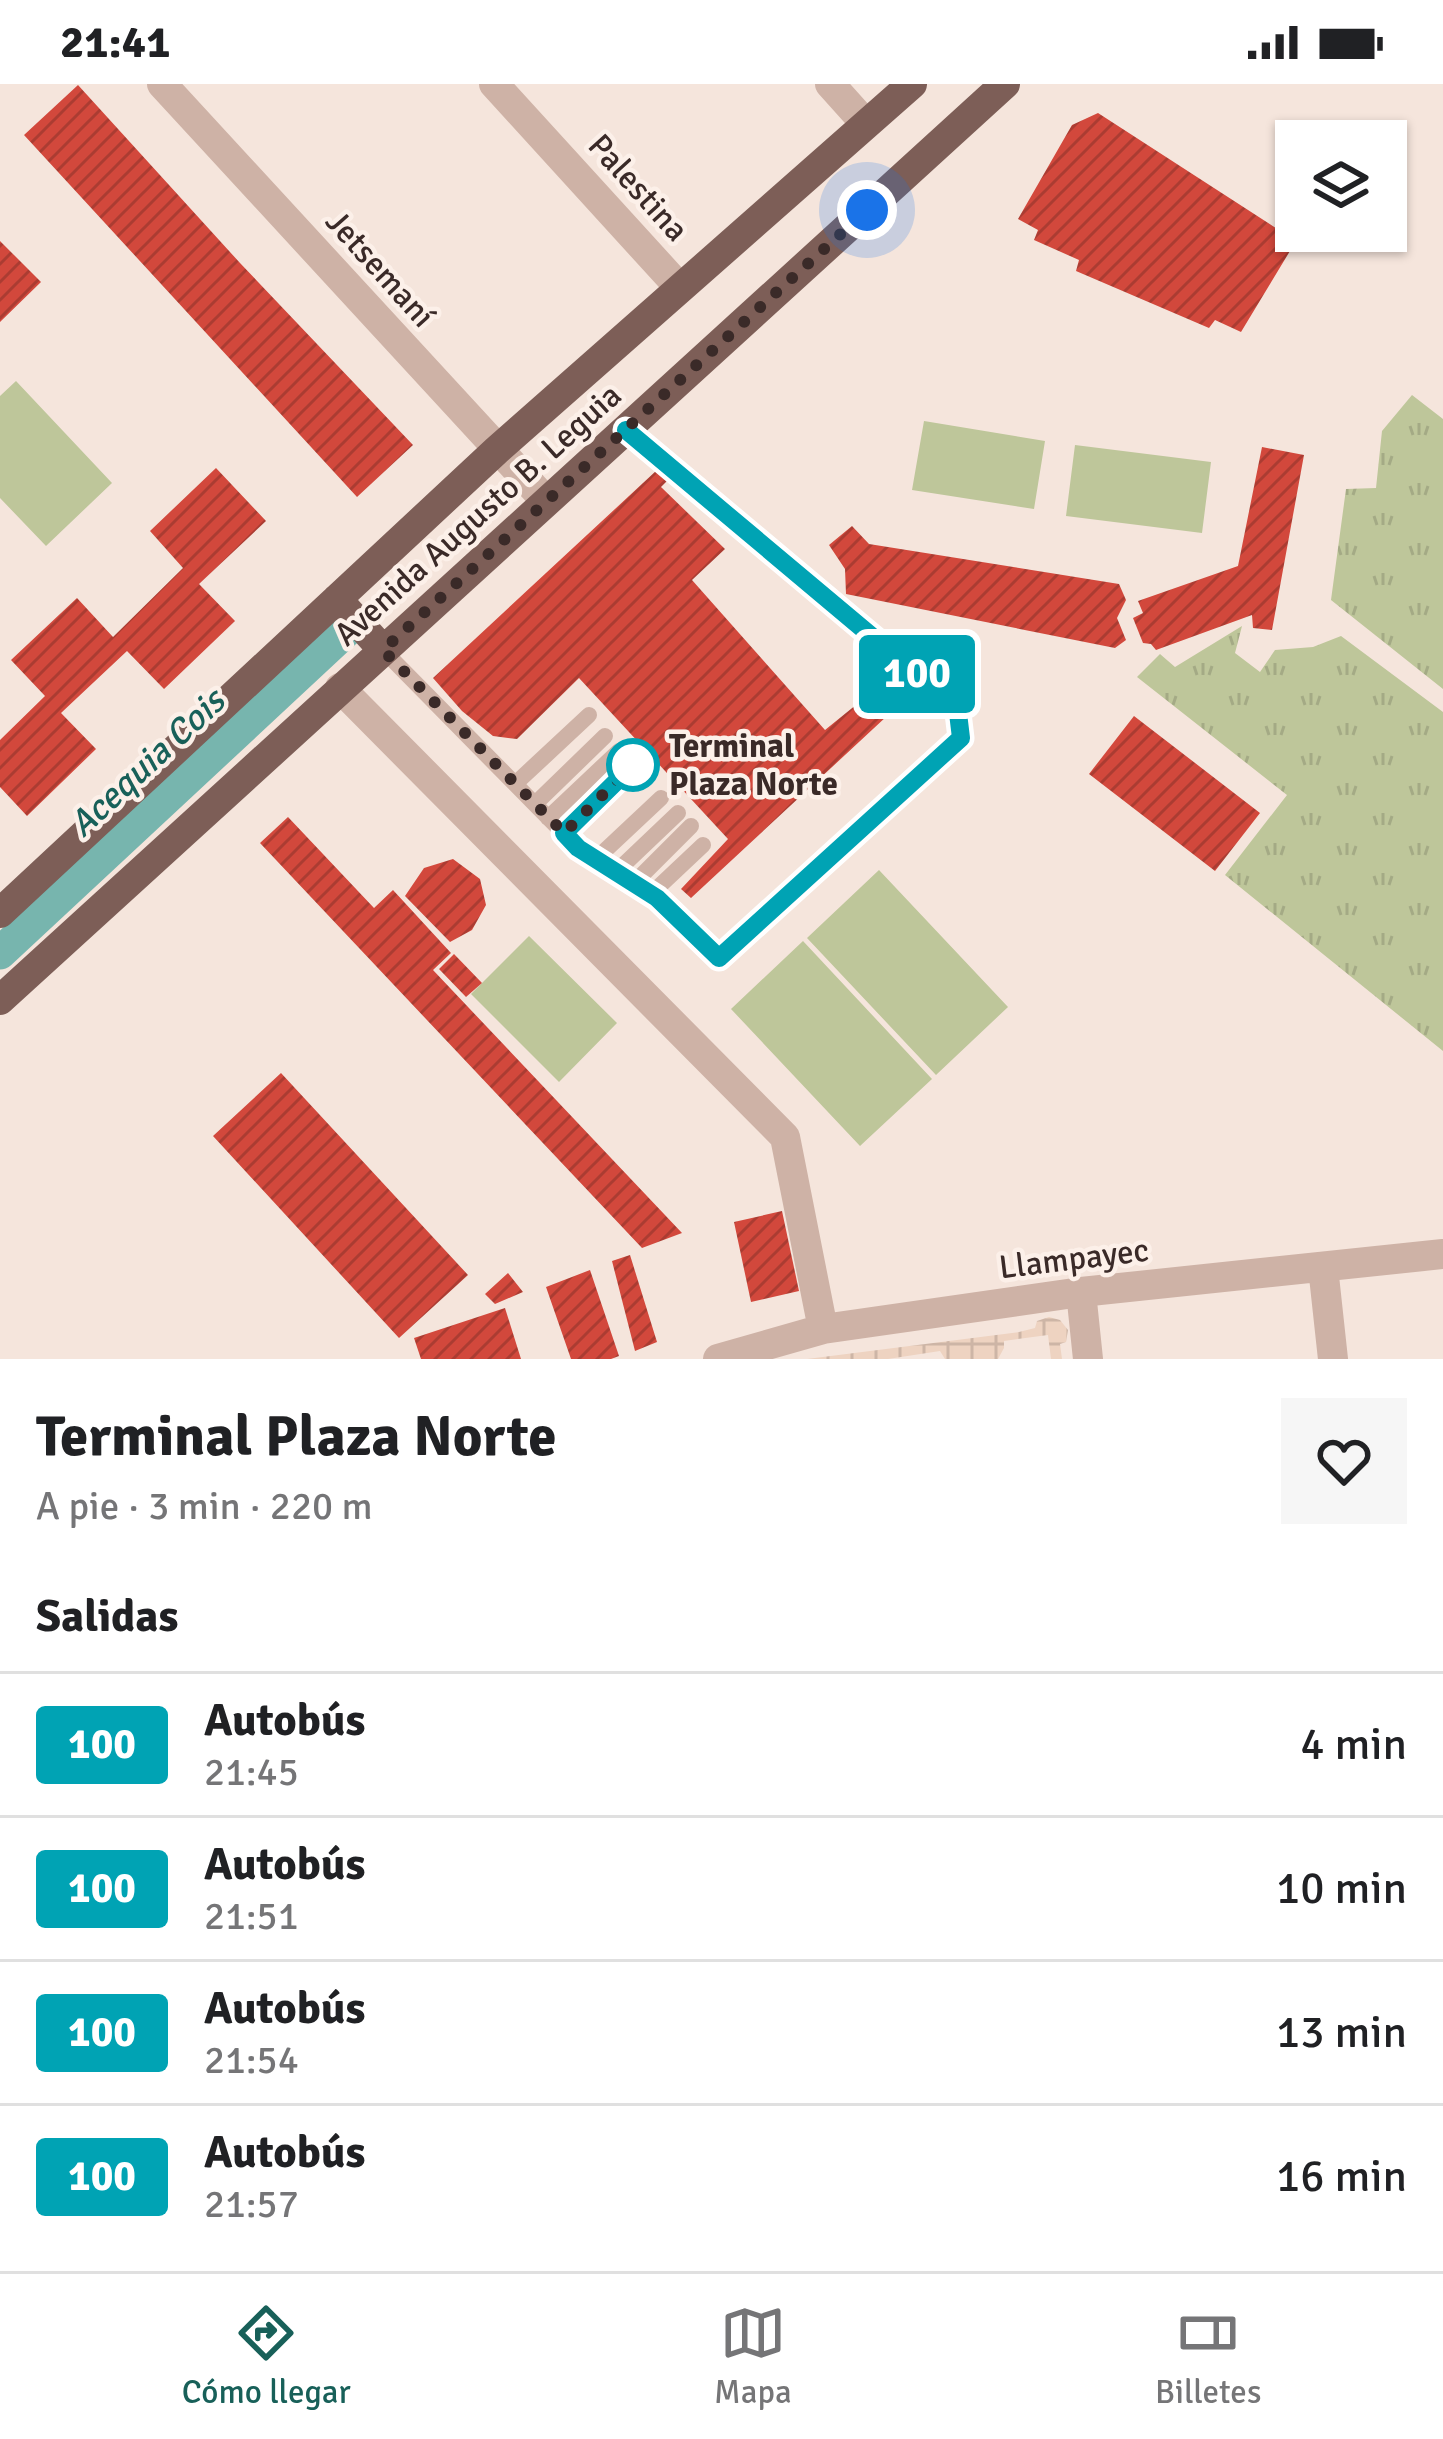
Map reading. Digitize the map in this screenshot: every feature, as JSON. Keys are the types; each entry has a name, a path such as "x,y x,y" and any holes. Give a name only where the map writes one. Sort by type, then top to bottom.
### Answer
{"main road":[{"name":"Avenida Augusto B. Leguia","path":"0,913 497,450 912,84"},
{"name":"Avenida Augusto B. Leguia","path":"0,1000 1005,84"},
{"path":"337,599 383,650"}],"street":[{"name":"Jetsemaní","path":"161,84 546,501"},
{"name":"Palestina","path":"494,84 680,288"},
{"path":"830,84 865,123"},
{"path":"340,688 785,1137 823,1329"},
{"name":"Llampayec","path":"718,1359 823,1329 1081,1292 1443,1254"},
{"path":"1323,1267 1333,1359"},
{"path":"1081,1292 1088,1359"}],"lane":[{"path":"383,650 578,848 651,894 719,958 961,738 958,713 925,681 626,430"},
{"path":"515,784 589,716"},
{"path":"542,811 605,736"},
{"path":"542,811 619,751"},
{"path":"564,833 633,765"},
{"path":"596,859 661,798"},
{"path":"616,872 685,820 634,883"},
{"path":"651,894 703,845"}],"green space":[{"path":"16,381 112,483 46,546 0,498 0,396"},
{"path":"1412,395 1443,419 1443,689 1331,600 1346,489 1376,488 1382,431"},
{"path":"924,421 1045,441 1034,509 912,490"},
{"path":"1075,445 1211,462 1202,533 1066,516"},
{"path":"1242,626 1235,653 1260,672 1275,650 1313,647 1341,636 1443,712 1443,1051 1225,875 1287,795 1137,677 1160,654 1175,667"},
{"path":"879,870 1008,1007 936,1075 807,938"},
{"path":"529,936 617,1023 559,1082 471,994"},
{"path":"803,941 932,1079 860,1146 731,1009"}],"shaded area":[{"path":"1049,1317 1060,1320 1068,1330 1066,1342 1060,1344 1062,1359 1051,1359 1048,1335 1004,1341 998,1359 945,1359 940,1351 888,1359 807,1359 1019,1332"}],"building":[{"path":"78,85 413,445 357,497 24,135"},
{"path":"1098,113 1275,227 1275,252 1289,252 1241,332 1215,320 1209,328 1076,271 1079,260 1034,240 1038,230 1018,219 1072,125"},
{"path":"0,241 41,282 0,322"},
{"path":"1262,447 1304,455 1272,630 1253,628 1252,615 1156,650 1143,643 1133,618 1143,613 1138,601 1238,566"},
{"path":"671,457 683,465 661,487 725,549 692,580 825,730 883,683 901,703 691,898 681,889 728,839 579,678 517,739 493,736 433,678"},
{"path":"216,468 266,521 199,584 235,621 164,689 127,651 61,713 96,749 27,816 0,787 0,740 45,696 11,660 77,598 113,637 183,568 150,531"},
{"path":"852,526 869,544 1119,584 1126,600 1117,618 1126,640 1115,648 846,594 845,569 829,545"},
{"path":"1134,716 1260,813 1215,871 1089,774"},
{"path":"288,817 374,908 393,890 451,953 433,970 682,1233 642,1248 260,843"},
{"path":"453,859 480,879 486,905 472,930 450,942 405,896 424,868"},
{"path":"454,954 482,983 466,997 439,969"},
{"path":"281,1073 468,1275 399,1338 213,1136"},
{"path":"782,1211 799,1291 751,1302 734,1222"},
{"path":"630,1255 657,1342 635,1351 612,1261"},
{"path":"590,1270 619,1356 611,1359 571,1359 546,1287"},
{"path":"508,1273 523,1292 495,1304 485,1294"},
{"path":"505,1308 521,1359 421,1359 414,1338"}],"waterway":[{"name":"Acequia Cois","path":"0,953 348,629"}],"bus line":[{"name":"100","path":"626,430 925,681 958,713 961,738 719,958 657,898 578,848 564,833 633,765"}],"place":[{"name":"Terminal Plaza Norte","path":"633,765"}],"route":[{"path":"633,765 564,833 383,650 867,210"}]}
